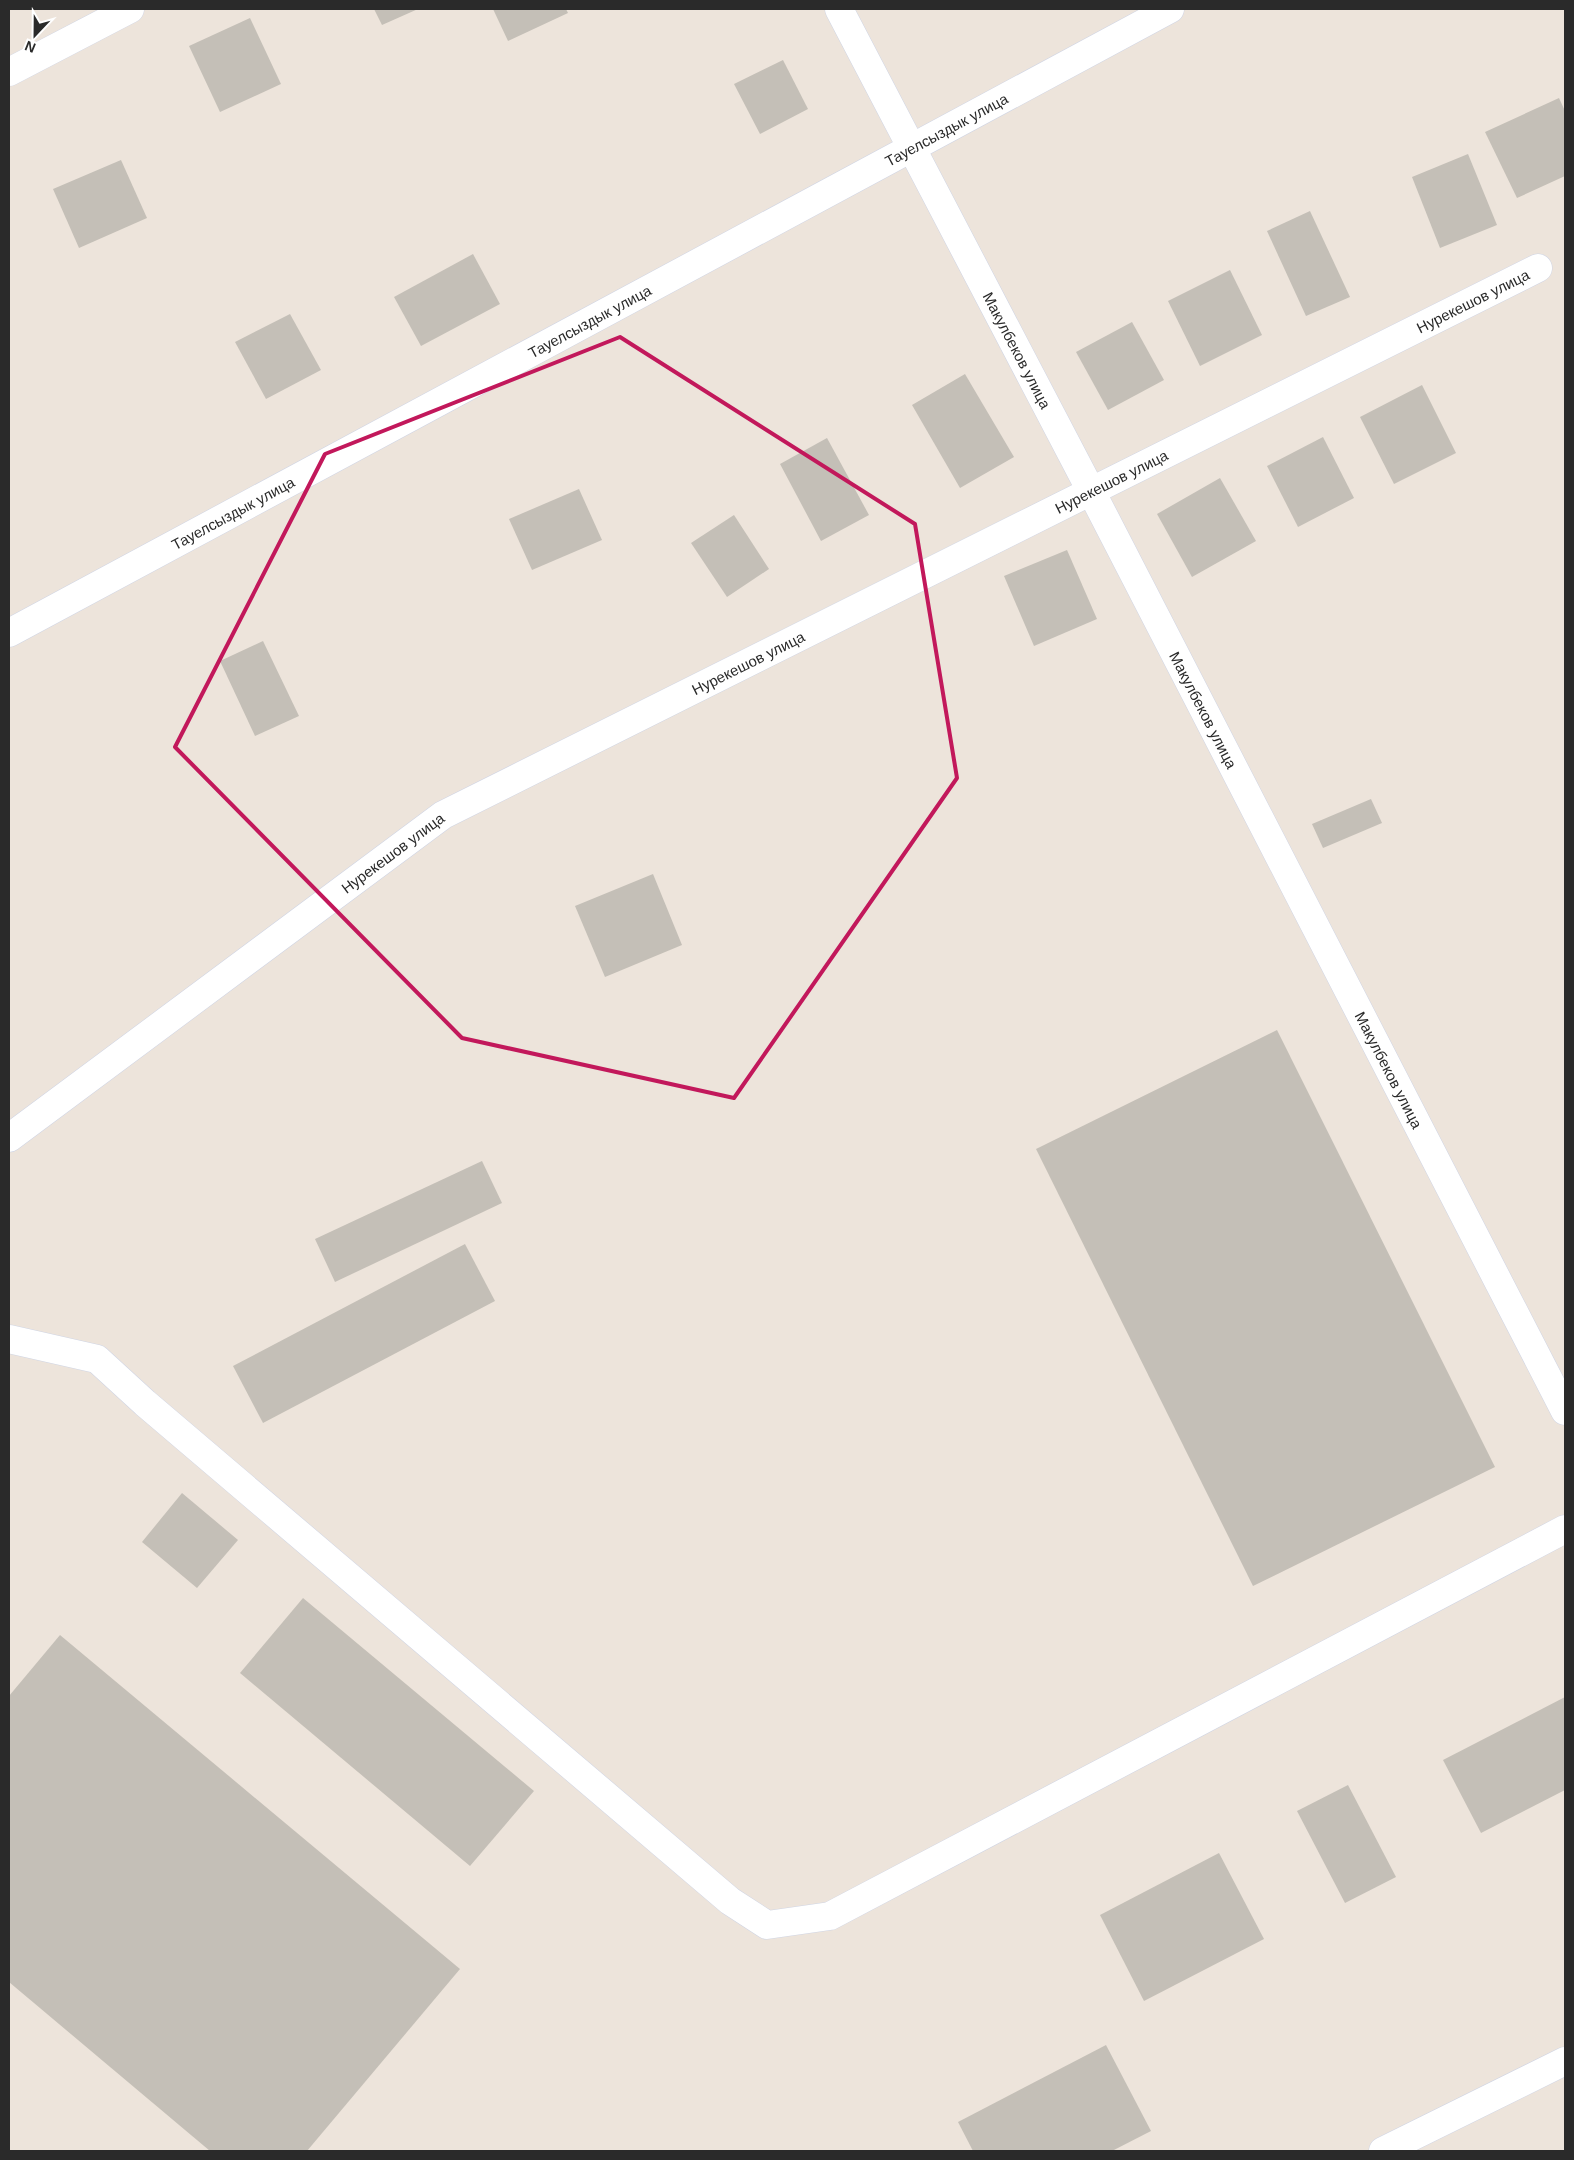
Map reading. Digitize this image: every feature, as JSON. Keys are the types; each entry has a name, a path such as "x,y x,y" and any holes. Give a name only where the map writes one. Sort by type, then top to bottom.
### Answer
{"street":[{"path":"9,72 130,9"},
{"name":"Макулбеков улица","path":"839,9 1091,491 1565,1412"},
{"name":"Тауелсыздык улица","path":"9,634 1170,9"},
{"name":"Нурекешов улица","path":"9,1138 443,814 1538,268"},
{"path":"9,1339 97,1359 152,1410 730,1901 767,1925 830,1916 1565,1529"},
{"path":"1383,2151 1565,2061"}],"highlighted area":[{"path":"620,337 915,524 957,778 734,1098 462,1038 175,747 325,454"}],"building":[{"path":"374,9 418,9 382,25"},
{"path":"493,9 566,9 568,13 508,41"},
{"path":"250,18 281,84 220,112 189,46"},
{"path":"783,60 808,109 760,134 734,84"},
{"path":"1559,98 1565,111 1565,176 1517,198 1485,132"},
{"path":"1468,154 1497,225 1440,248 1412,177"},
{"path":"121,160 147,218 79,248 53,189"},
{"path":"1310,211 1350,297 1306,316 1267,231"},
{"path":"473,254 500,304 421,346 394,297"},
{"path":"1230,270 1262,335 1200,366 1168,301"},
{"path":"290,314 321,370 266,399 235,342"},
{"path":"1132,322 1164,380 1108,410 1076,352"},
{"path":"965,374 1014,457 960,488 912,405"},
{"path":"1422,385 1456,453 1394,484 1360,417"},
{"path":"1323,437 1354,498 1298,527 1267,466"},
{"path":"827,438 869,515 821,541 780,464"},
{"path":"1220,478 1256,541 1192,577 1157,514"},
{"path":"579,489 602,540 532,570 509,519"},
{"path":"734,515 769,569 727,597 691,543"},
{"path":"1067,550 1097,619 1034,646 1004,576"},
{"path":"263,641 299,716 255,736 220,661"},
{"path":"1371,799 1382,823 1323,848 1312,824"},
{"path":"653,874 682,945 605,977 575,906"},
{"path":"1277,1030 1495,1467 1253,1586 1036,1149"},
{"path":"482,1161 502,1203 335,1282 315,1239"},
{"path":"465,1244 495,1301 263,1423 233,1366"},
{"path":"182,1493 238,1540 197,1588 142,1542"},
{"path":"303,1598 534,1791 470,1866 240,1673"},
{"path":"60,1635 460,1969 307,2151 210,2151 9,1982 9,1696"},
{"path":"1565,1697 1565,1790 1481,1833 1443,1760"},
{"path":"1348,1785 1396,1877 1345,1903 1297,1811"},
{"path":"1219,1853 1264,1939 1144,2001 1100,1915"},
{"path":"1106,2045 1151,2131 1112,2151 973,2151 958,2122"}]}
